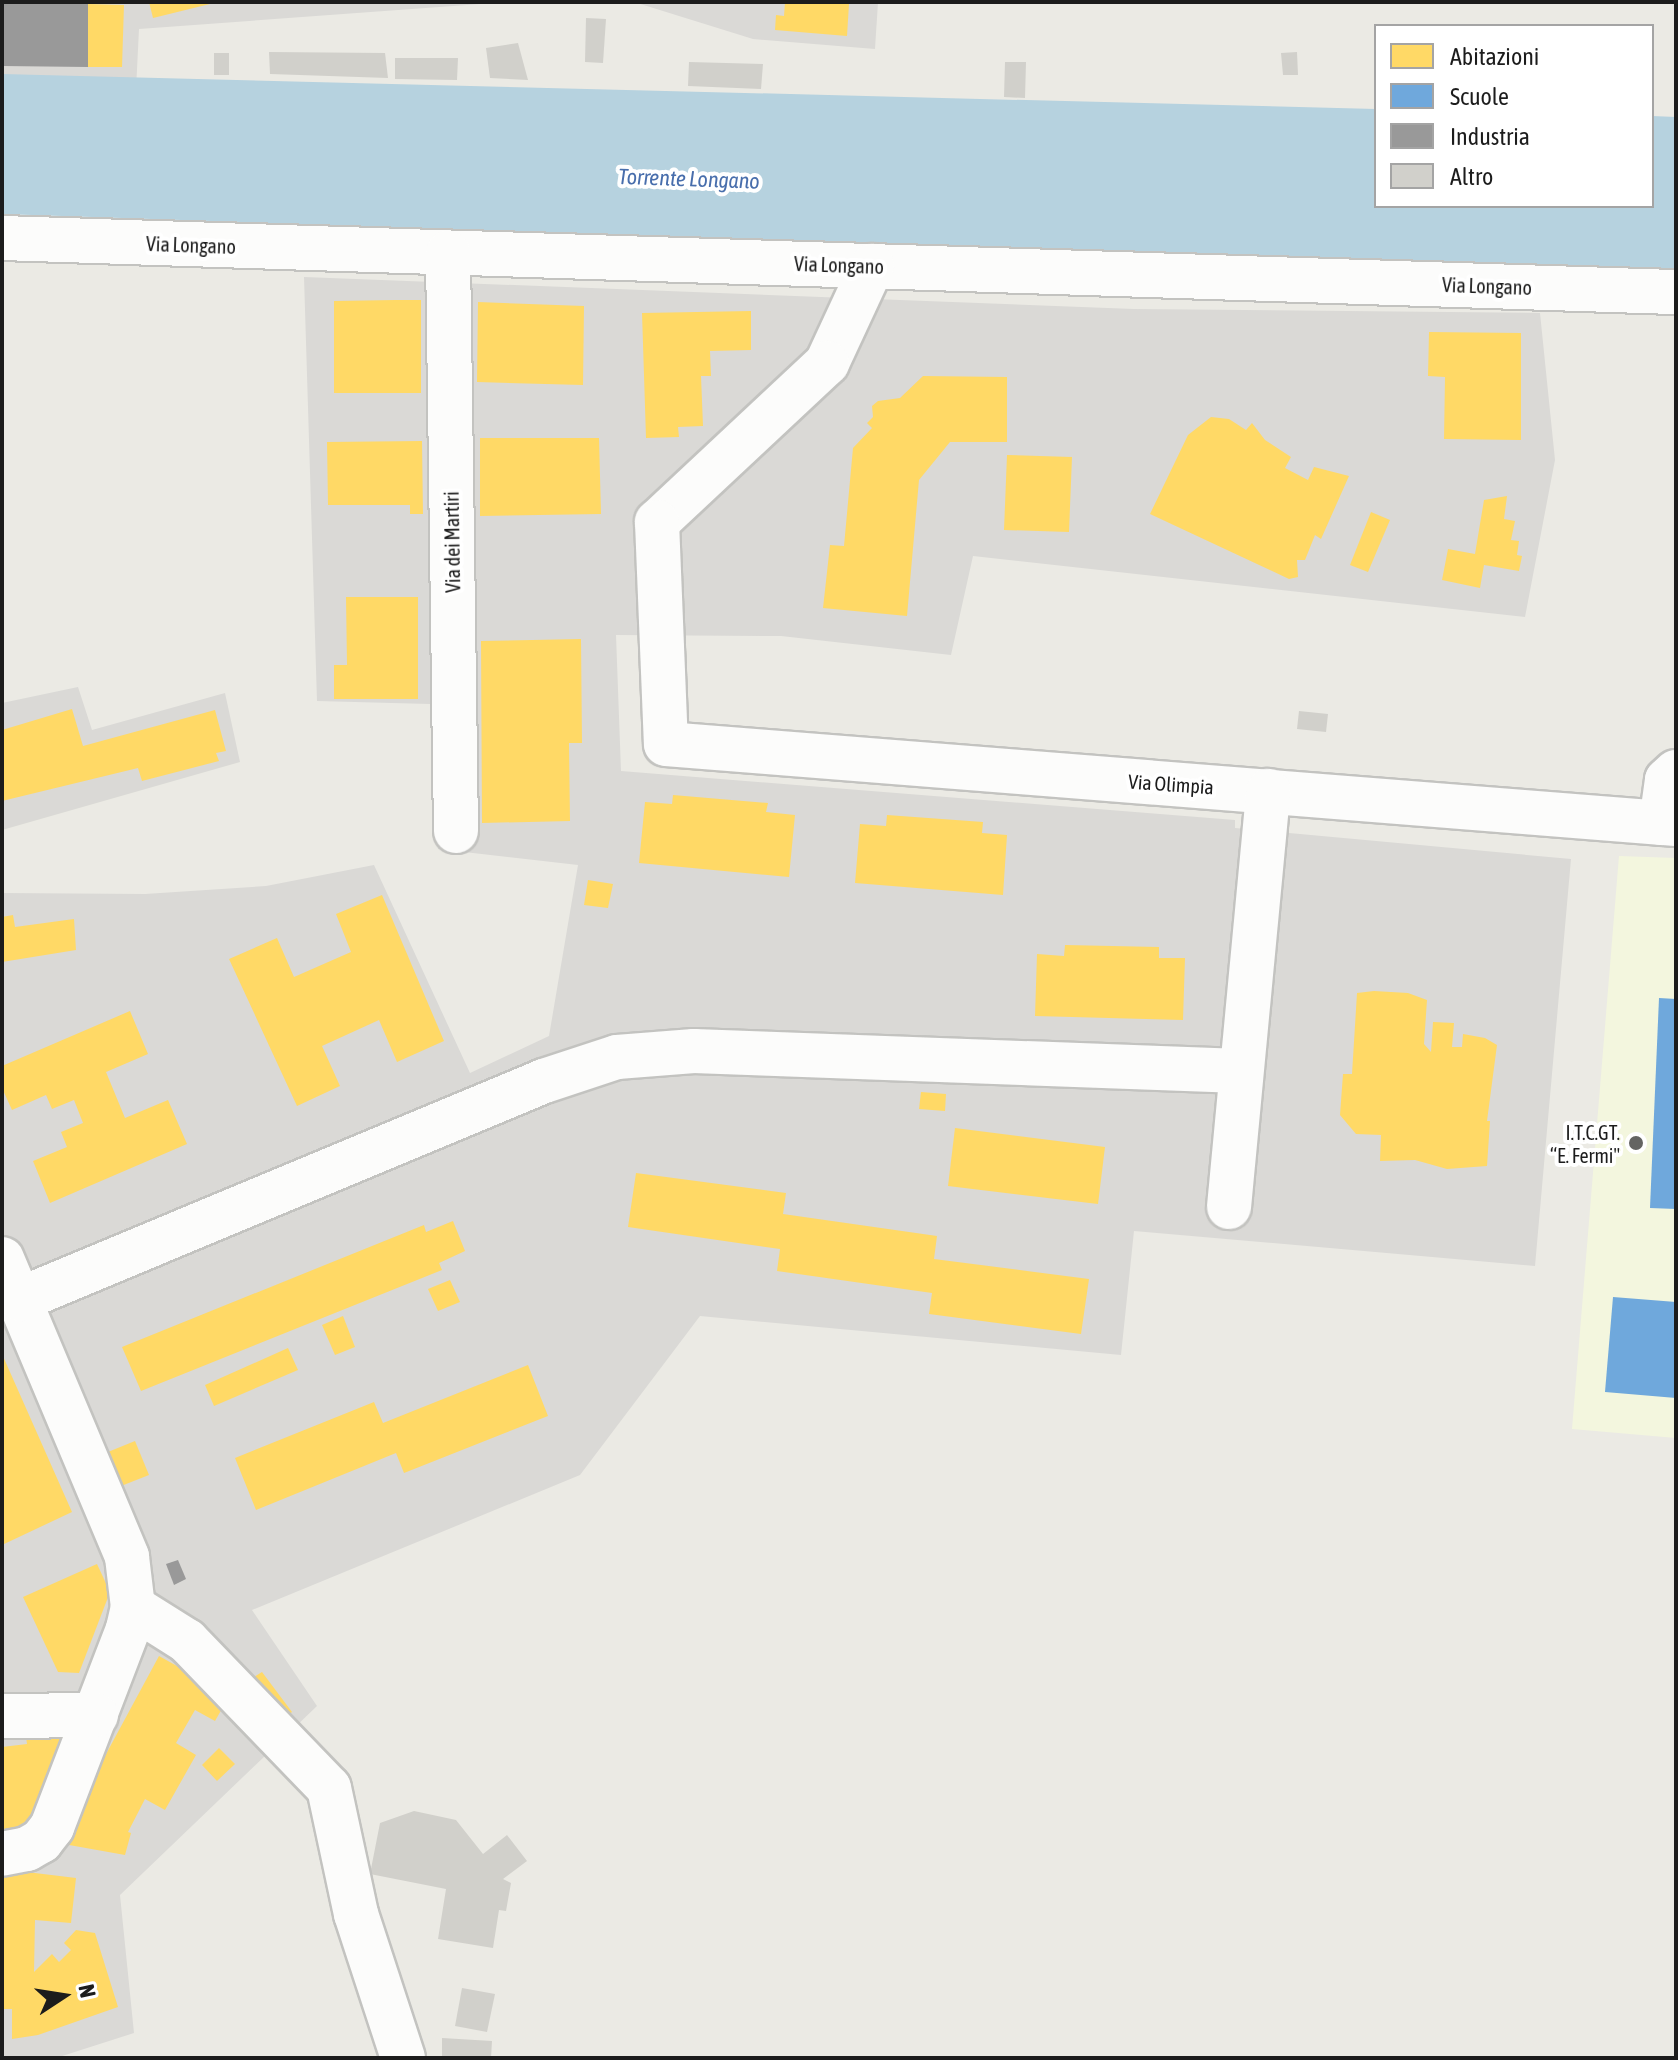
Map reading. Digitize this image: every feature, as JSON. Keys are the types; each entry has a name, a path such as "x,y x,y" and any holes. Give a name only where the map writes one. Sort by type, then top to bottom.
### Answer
{"street":[{"name":"Via Longano","path":"2,238 1676,292"},
{"name":"Via dei Martiri","path":"448,253 456,831"},
{"name":"Via Olimpia","path":"872,266 827,363 657,522 666,744 1669,824"},
{"path":"1669,824 1667,780 1676,772"},
{"path":"1229,1207 1268,791"},
{"path":"21,1299 544,1081 617,1057 694,1051 1241,1071"},
{"path":"2,1259 127,1557 133,1607 96,1715 52,1827 41,1841 27,1849 2,1854"},
{"path":"133,1607 187,1641 329,1788 356,1914 403,2058"},
{"path":"2,1716 96,1715"}],"shaded area":[{"path":"2,2 508,2 139,29 135,110 2,103"},
{"path":"634,2 878,2 875,49 753,39"},
{"path":"304,277 1134,309 1540,313 1555,460 1525,617 973,556 951,655 781,636 616,635 621,771 1235,820 1235,828 1571,859 1535,1266 1134,1231 1121,1355 700,1316 580,1475 252,1610 317,1706 120,1895 134,2033 56,2058 2,2058 2,893 145,894 266,886 374,865 470,1073 549,1036 578,865 438,849 430,704 317,701"},
{"path":"78,687 92,730 225,693 240,762 2,830 2,703"},
{"name":"I.T.C.GT. “E. Fermi\"","path":"1619,856 1676,858 1676,1438 1572,1429"}],"water":[{"name":"Torrente Longano","path":"2,74 1374,109 1374,208 1654,208 1654,116 1676,117 1676,270 2,214"}],"building: Abitazioni":[{"path":"149,2 214,2 214,3 153,18"},
{"path":"785,2 849,4 847,36 775,30 776,15 784,16"},
{"path":"88,4 124,5 122,67 88,67"},
{"path":"421,300 421,393 334,393 334,301"},
{"path":"478,302 584,306 583,385 477,382"},
{"path":"751,311 751,350 710,351 711,376 701,376 703,426 678,427 679,437 646,438 642,313"},
{"path":"1429,332 1521,333 1521,440 1444,439 1445,377 1428,376"},
{"path":"923,376 1007,377 1007,442 950,442 919,480 907,616 823,608 830,545 844,546 853,448 872,428 867,423 873,417 872,406 878,401 900,398"},
{"path":"1211,417 1229,419 1246,430 1252,423 1265,440 1291,457 1285,468 1308,480 1314,467 1349,476 1321,539 1315,535 1305,560 1297,560 1298,577 1289,579 1150,514 1188,435"},
{"path":"480,438 599,438 601,514 480,516"},
{"path":"422,441 423,514 410,514 410,505 328,505 327,442"},
{"path":"1007,455 1072,457 1069,532 1004,530"},
{"path":"1507,496 1504,519 1515,521 1511,540 1519,541 1517,555 1522,556 1519,571 1484,565 1480,588 1442,580 1448,549 1475,554 1484,500"},
{"path":"1371,512 1390,520 1368,572 1350,565"},
{"path":"346,597 418,597 418,699 334,699 334,665 347,665"},
{"path":"581,639 582,743 569,743 570,821 482,823 481,641"},
{"path":"72,709 83,746 215,710 226,751 216,753 219,761 142,781 138,768 2,801 2,730"},
{"path":"673,795 768,803 766,812 795,815 789,877 639,863 645,802 672,804"},
{"path":"887,815 983,822 982,833 1007,835 1003,895 855,883 860,824 886,826"},
{"path":"588,880 613,884 608,908 584,905"},
{"path":"382,895 444,1041 397,1062 379,1020 322,1046 340,1086 297,1106 229,959 277,938 294,977 351,952 336,914"},
{"path":"13,915 15,927 74,919 76,950 2,962 2,917"},
{"path":"1065,945 1159,947 1159,958 1185,958 1183,1020 1035,1016 1037,954 1064,956"},
{"path":"1357,993 1408,993 1427,1000 1424,1044 1431,1052 1433,1022 1454,1023 1452,1047 1462,1047 1463,1034 1485,1038 1497,1045 1487,1121 1490,1121 1487,1166 1447,1169 1415,1160 1380,1161 1381,1135 1356,1134 1340,1115 1343,1074 1352,1074"},
{"path":"130,1011 148,1054 106,1072 125,1118 168,1100 187,1144 50,1203 33,1161 67,1147 61,1132 83,1123 74,1100 52,1109 46,1095 12,1110 2,1088 2,1066"},
{"path":"921,1092 946,1094 945,1111 919,1109"},
{"path":"955,1128 1105,1147 1098,1204 948,1186"},
{"path":"636,1173 786,1193 783,1214 937,1236 934,1259 1089,1279 1081,1334 929,1314 932,1293 777,1271 780,1249 628,1227"},
{"path":"453,1221 465,1251 439,1263 442,1270 141,1391 122,1347 424,1225 426,1232"},
{"path":"450,1280 460,1302 438,1311 428,1289"},
{"path":"343,1316 355,1347 335,1355 322,1325"},
{"path":"288,1348 298,1370 214,1406 205,1385"},
{"path":"2,1354 72,1512 2,1545 4,1503"},
{"path":"528,1365 548,1416 404,1473 396,1453 256,1510 235,1458 374,1402 383,1423"},
{"path":"135,1441 149,1475 116,1488 103,1454"},
{"path":"97,1564 110,1592 79,1673 58,1672 23,1597"},
{"path":"159,1656 211,1685 227,1700 215,1721 195,1710 176,1743 196,1755 165,1810 145,1799 128,1832 131,1833 125,1855 58,1843"},
{"path":"262,1672 292,1712 276,1724 238,1687"},
{"path":"24,1723 74,1727 36,1830 2,1837 2,1747 27,1744"},
{"path":"219,1748 235,1764 217,1781 202,1765"},
{"path":"2,1869 76,1878 71,1923 35,1920 34,1972 52,1954 59,1962 71,1950 64,1943 76,1930 95,1933 118,2007 38,2035 12,2039 12,2009 2,2009"}],"building: Scuole":[{"path":"1659,998 1676,999 1676,1209 1650,1208"},
{"path":"1613,1297 1676,1302 1676,1398 1605,1392"}],"building: Industria":[{"path":"2,2 88,2 88,67 2,66"},
{"path":"178,1560 186,1579 174,1585 166,1564"}],"building: Altro":[{"path":"586,18 606,19 603,63 585,62"},
{"path":"518,43 528,80 490,78 486,48"},
{"path":"269,52 385,53 388,78 270,74"},
{"path":"1297,52 1298,75 1283,75 1281,53"},
{"path":"214,53 229,53 229,75 214,75"},
{"path":"395,58 458,58 457,80 395,79"},
{"path":"689,62 763,64 761,89 688,86"},
{"path":"1005,62 1026,62 1025,98 1004,97"},
{"path":"1299,711 1328,714 1326,732 1297,729"},
{"path":"414,1811 456,1820 483,1854 507,1835 527,1861 503,1879 511,1883 506,1911 499,1910 493,1948 438,1939 446,1889 370,1874 380,1823"},
{"path":"462,1988 495,1994 487,2032 455,2026"},
{"path":"442,2038 492,2041 491,2058 442,2058"}],"place":[{"name":"I.T.C.GT. “E. Fermi\"","path":"1636,1143"}]}
